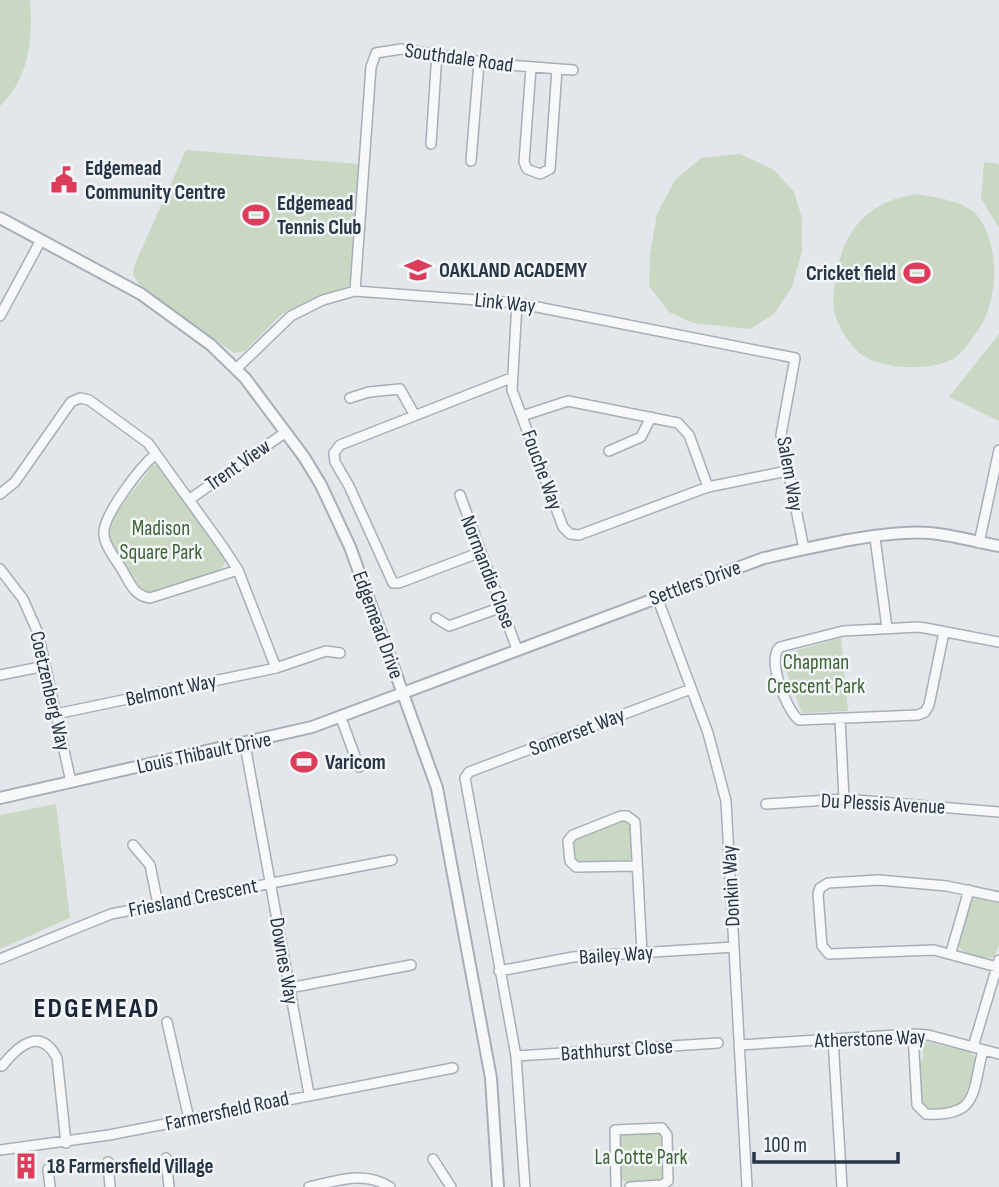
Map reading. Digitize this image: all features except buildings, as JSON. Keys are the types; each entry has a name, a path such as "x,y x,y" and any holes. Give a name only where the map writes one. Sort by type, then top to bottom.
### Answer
{"street":[{"name":"Southdale Road","path":"355,291 372,59 376,53 390,49 437,52 479,62 573,70"},
{"path":"431,144 437,52"},
{"path":"471,161 479,62"},
{"path":"531,68 524,162 527,169 540,174 550,169 557,69"},
{"name":"Edgemead Drive","path":"0,218 115,279 169,312 236,369 316,475 341,525 437,788 491,1077 498,1187"},
{"path":"0,316 41,240"},
{"name":"Link Way","path":"236,369 291,316 323,300 355,291 517,303 795,358"},
{"name":"Fouche Way","path":"517,303 511,377 522,416 563,527 570,534 579,535 708,487 788,471"},
{"name":"Salem Way","path":"795,358 781,427 804,549"},
{"path":"481,552 393,583 349,486 335,462 334,453 340,445 511,377"},
{"path":"350,398 369,392 400,389 414,414"},
{"path":"0,494 15,482 76,399 89,400 149,443 190,499 238,570 280,666"},
{"path":"522,416 568,401 674,421 686,429 708,487"},
{"path":"610,451 641,437 651,417"},
{"name":"Trent View","path":"190,499 286,432"},
{"path":"979,543 999,450"},
{"path":"156,454 133,481 104,527 105,540 133,588 139,596 150,598 238,570"},
{"name":"Normandie Close","path":"460,495 517,649"},
{"name":"Settlers Drive","path":"402,692 764,558 804,549 928,532 999,547"},
{"path":"875,538 887,628"},
{"name":"Coetzenberg Way","path":"0,569 33,616 71,782"},
{"name":"Donkin Way","path":"657,597 715,755 726,801 747,1187"},
{"path":"436,618 442,625 451,626 502,607"},
{"path":"944,632 925,712 802,721 793,716 773,663 776,650 824,634 887,628 918,627 999,642"},
{"name":"Belmont Way","path":"56,715 280,666 326,651 340,653"},
{"path":"0,676 45,666"},
{"name":"Somerset Way","path":"499,971 465,778 469,772 691,689"},
{"name":"Louis Thibault Drive","path":"0,797 244,745 341,718 402,692"},
{"path":"341,718 359,767"},
{"path":"840,719 844,799"},
{"name":"Downes Way","path":"244,745 309,1094"},
{"name":"Du Plessis Avenue","path":"766,804 844,799 999,812"},
{"path":"637,866 576,867 570,861 568,841 573,835 627,816 636,826 642,953"},
{"path":"133,845 150,864 158,904"},
{"name":"Friesland Crescent","path":"0,959 111,914 392,859"},
{"path":"913,1034 917,1105 926,1114 957,1113 967,1105 998,963 951,952 924,950 829,954 822,943 819,891 828,883 879,880 969,890 999,897"},
{"path":"951,952 969,890"},
{"name":"Bailey Way","path":"499,971 573,957 734,947"},
{"path":"289,988 411,965"},
{"path":"499,971 516,1056 525,1187"},
{"path":"167,1022 189,1119"},
{"name":"Atherstone Way","path":"739,1045 913,1034 999,1054"},
{"path":"833,1039 842,1187"},
{"path":"2,1066 16,1048 28,1043 44,1044 54,1051 66,1143"},
{"name":"Bathhurst Close","path":"516,1056 719,1043"},
{"name":"Farmersfield Road","path":"0,1150 66,1143 453,1068"},
{"path":"616,1187 615,1130 631,1127 662,1128 667,1135 668,1181 662,1185 630,1187"},
{"path":"166,1158 169,1187"},
{"path":"433,1159 451,1187"},
{"path":"108,1163 110,1187"},
{"path":"48,1170 50,1187"},
{"path":"309,1187 342,1184 366,1177 390,1187"}],"green space":[{"path":"0,0 30,0 31,29 23,71 10,95 0,106"},
{"name":"Edgemead Tennis Club","path":"186,150 359,164 351,285 282,314 245,351 234,353 139,284 133,275 134,266"},
{"name":"Cricket field","path":"740,154 774,170 794,192 802,218 802,251 792,287 774,314 750,329 693,323 669,312 649,286 650,254 657,214 675,180 701,158"},
{"path":"984,162 999,164 999,228 981,198"},
{"name":"Cricket field","path":"918,194 957,203 977,215 984,226 993,254 994,283 988,312 960,354 946,362 904,367 876,362 856,350 836,318 834,292 845,244 862,220 886,203"},
{"path":"999,334 999,421 949,397"},
{"name":"Madison Square Park","path":"153,465 161,466 226,561 220,571 151,594 140,587 107,535 107,525"},
{"name":"Chapman Crescent Park","path":"841,638 848,711 802,713 780,655"},
{"path":"56,804 70,918 0,949 0,815"},
{"path":"619,820 632,825 632,858 625,862 576,862 572,842 576,836"},
{"path":"979,896 999,902 999,945 994,957 990,958 969,954 958,945 970,901"},
{"path":"923,1041 970,1052 975,1057 976,1064 961,1108 927,1112 921,1108 918,1066 923,1059"},
{"name":"La Cotte Park","path":"659,1131 664,1138 664,1178 640,1184 622,1180 618,1176 618,1137 621,1133"}],"place":[{"name":"Edgemead Community Centre","path":"64,180"},
{"name":"Edgemead Tennis Club","path":"256,215"},
{"name":"OAKLAND ACADEMY","path":"418,270"},
{"name":"Cricket field","path":"917,273"},
{"name":"Varicom","path":"304,762"},
{"name":"18 Farmersfield Village","path":"26,1166"}],"district":[{"name":"EDGEMEAD","path":"97,1008"}]}
